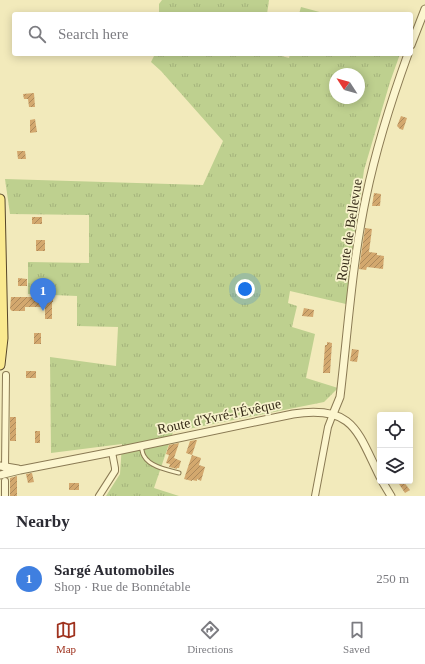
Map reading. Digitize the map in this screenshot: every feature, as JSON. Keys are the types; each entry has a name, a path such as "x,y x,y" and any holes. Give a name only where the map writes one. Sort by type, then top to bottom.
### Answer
{"main road":[{"path":"0,199 3,338 0,365"}],"street":[{"path":"413,40 425,9"},
{"name":"Route de Bellevue","path":"333,414 340,397 356,255 366,197 380,139 407,56"},
{"path":"6,375 2,467 20,470"},
{"name":"Route d'Yvré-l'Évêque","path":"0,475 293,414 317,412 333,414"},
{"path":"315,496 328,427 333,414 344,419 355,429 364,442 377,470"},
{"path":"99,496 115,471 112,452"},
{"path":"5,481 5,496"},
{"path":"384,484 391,496"}],"lane":[{"path":"141,446 144,456 152,464 179,473"}],"green space":[{"path":"162,0 269,0 267,12 159,12 159,4"},
{"path":"301,7 320,12 300,12"},
{"path":"154,56 282,56 289,58 290,56 399,56 364,170 346,304 290,291 288,303 297,306 292,327 315,334 306,378 338,388 324,402 173,432 154,488 179,496 106,496 120,474 122,444 51,453 50,357 116,366 118,327 77,326 77,296 28,294 28,262 89,263 89,215 10,214 5,179 203,185 223,141 161,71 151,62"}],"building":[{"path":"34,93 35,107 29,107 28,99 24,99 23,94"},
{"path":"401,116 407,118 403,130 397,126"},
{"path":"35,119 37,132 30,133 30,120"},
{"path":"17,151 25,151 26,159 18,159"},
{"path":"374,193 381,194 380,206 372,206"},
{"path":"32,217 42,217 42,224 32,224"},
{"path":"365,228 372,229 369,252 384,256 383,269 367,267 366,270 359,269"},
{"path":"36,240 45,240 45,251 36,251"},
{"path":"18,278 27,279 27,286 18,286"},
{"path":"11,297 53,297 52,319 45,319 45,307 25,307 25,311 12,311 10,309"},
{"path":"304,308 314,310 313,317 302,316"},
{"path":"34,333 41,333 41,344 34,344"},
{"path":"327,342 332,343 330,373 323,373 325,345 327,345"},
{"path":"352,349 359,350 357,362 350,361"},
{"path":"26,371 36,371 36,378 26,378"},
{"path":"10,417 16,417 16,441 10,441"},
{"path":"35,431 40,431 40,443 35,443"},
{"path":"197,440 192,455 186,453 190,441"},
{"path":"179,443 174,458 181,461 179,468 177,469 169,467 170,464 166,463 169,455 166,454 169,445"},
{"path":"192,455 201,458 199,465 205,467 201,481 197,479 197,481 192,481 184,479"},
{"path":"32,473 34,482 28,483 26,474"},
{"path":"17,476 17,496 10,496 10,478"},
{"path":"69,483 79,483 79,490 69,490"},
{"path":"399,484 405,484 410,490 405,493"}],"place":[{"name":"Sargé Automobiles","path":"43,311"}]}
